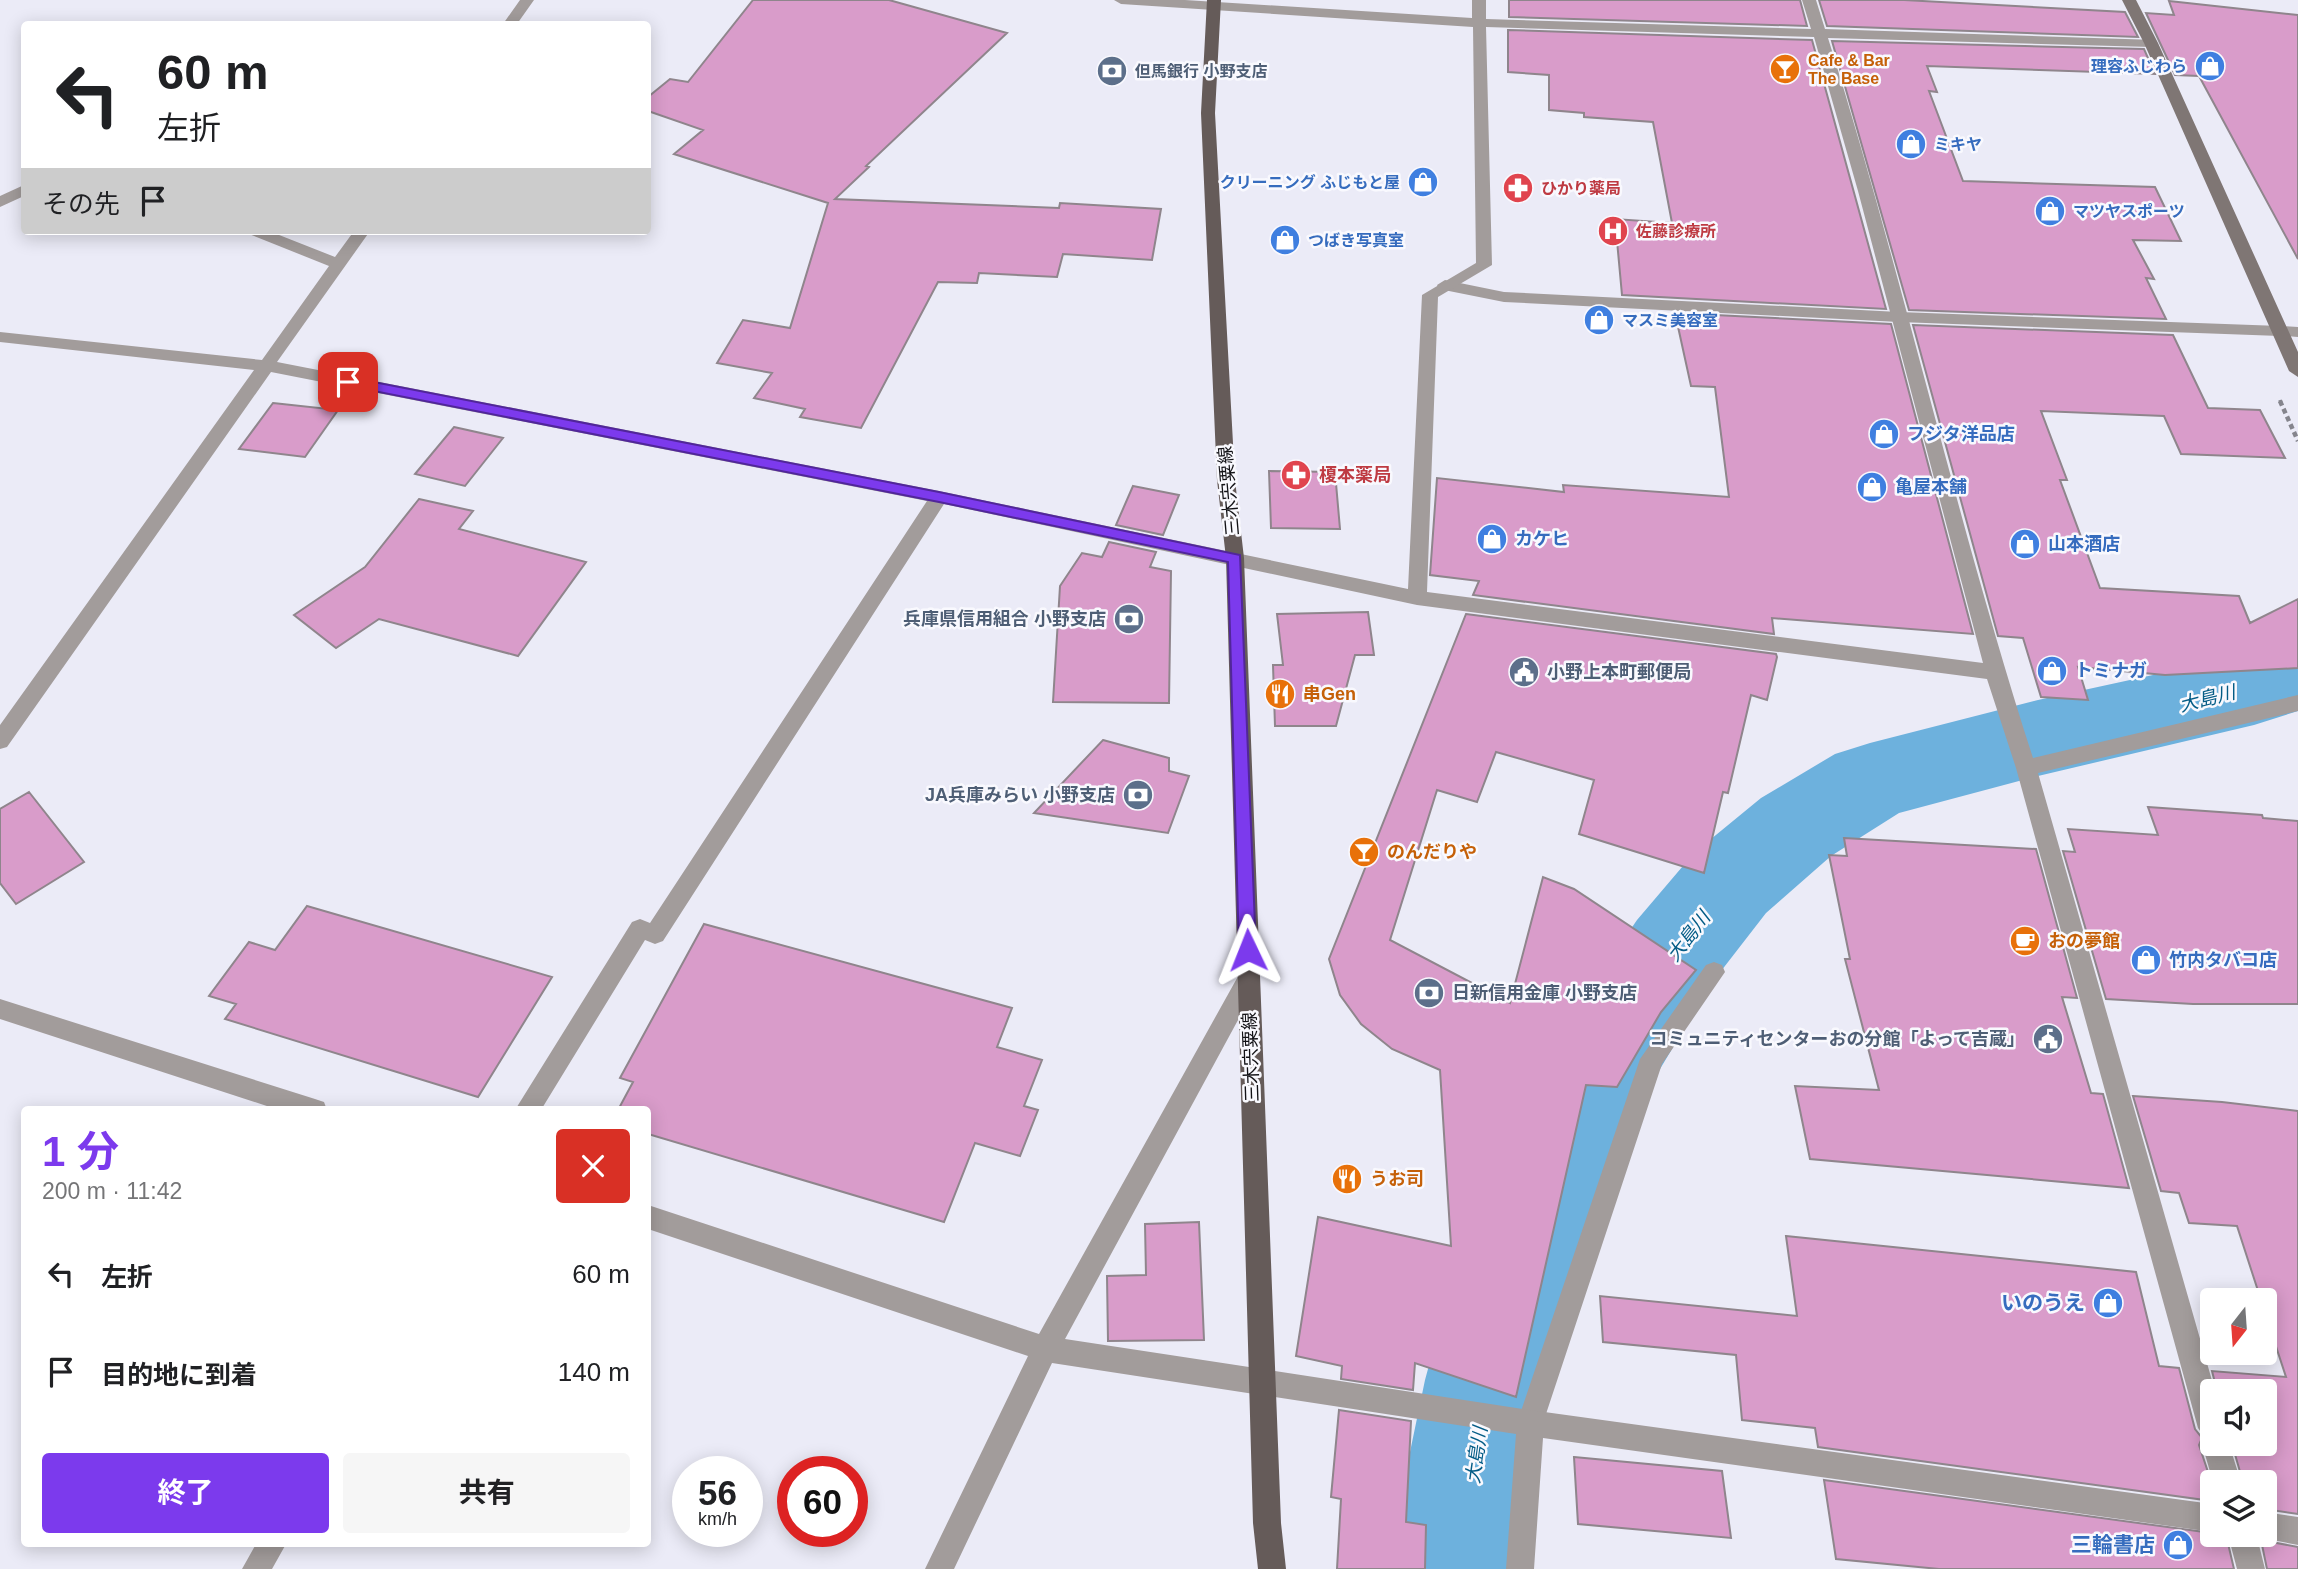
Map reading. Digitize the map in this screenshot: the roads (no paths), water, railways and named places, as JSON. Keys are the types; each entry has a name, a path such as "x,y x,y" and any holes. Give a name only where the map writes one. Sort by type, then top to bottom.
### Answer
{"main road":[{"name":"三木宍粟線","path":"1214,4 1208,113 1226,480 1235,558 1267,1523 1272,1569"}],"street":[{"path":"511,21 527,0"},
{"path":"1121,0 1481,23 2151,43"},
{"path":"1417,598 1430,295 1484,265 1479,0"},
{"path":"1810,0 1899,317 1994,672 2026,768 2200,1386"},
{"path":"2129,0 2289,332 2298,371"},
{"path":"0,202 21,192"},
{"path":"265,235 339,264"},
{"path":"0,741 359,235"},
{"path":"1445,285 1504,297 1899,317 2289,332"},
{"path":"0,337 267,366 939,497 1417,598 1994,672"},
{"path":"529,1106 640,929 655,934 939,497"},
{"path":"2026,768 2298,703"},
{"path":"1520,1569 1530,1423 1606,1191 1653,1059 1714,972"},
{"path":"939,1569 1045,1349 1248,978"},
{"path":"0,1009 303,1106"},
{"path":"651,1218 1045,1349 1530,1423 2200,1516"},
{"path":"2277,1528 2298,1531"},
{"path":"256,1569 270,1547"},
{"path":"2245,1547 2251,1569"}],"waterway":[{"name":"大島川","path":"1465,1569 1474,1452 1487,1380 1507,1299 1572,1147 1606,1058 1674,952 1730,883 1796,827 1870,782 2038,738 2254,689 2298,676"}],"place":[{"name":"理容ふじわら","path":"2210,66"},
{"name":"Cafe & Bar The Base","path":"1785,69"},
{"name":"但馬銀行 小野支店","path":"1112,71"},
{"name":"ミキヤ","path":"1911,144"},
{"name":"クリーニング ふじもと屋","path":"1423,182"},
{"name":"ひかり薬局","path":"1518,188"},
{"name":"マツヤスポーツ","path":"2050,211"},
{"name":"佐藤診療所","path":"1613,231"},
{"name":"つばき写真室","path":"1285,240"},
{"name":"マスミ美容室","path":"1599,320"},
{"name":"フジタ洋品店","path":"1884,434"},
{"name":"榎本薬局","path":"1296,475"},
{"name":"亀屋本舗","path":"1872,487"},
{"name":"カケヒ","path":"1492,539"},
{"name":"山本酒店","path":"2025,544"},
{"name":"兵庫県信用組合 小野支店","path":"1129,619"},
{"name":"トミナガ","path":"2052,671"},
{"name":"小野上本町郵便局","path":"1524,672"},
{"name":"串Gen","path":"1280,694"},
{"name":"JA兵庫みらい 小野支店","path":"1138,795"},
{"name":"のんだりや","path":"1364,852"},
{"name":"おの夢館","path":"2025,941"},
{"name":"竹内タバコ店","path":"2146,960"},
{"name":"日新信用金庫 小野支店","path":"1429,993"},
{"name":"コミュニティセンターおの分館「よって吉蔵」","path":"2048,1039"},
{"name":"うお司","path":"1347,1179"},
{"name":"いのうえ","path":"2108,1303"},
{"name":"三輪書店","path":"2178,1545"}]}
